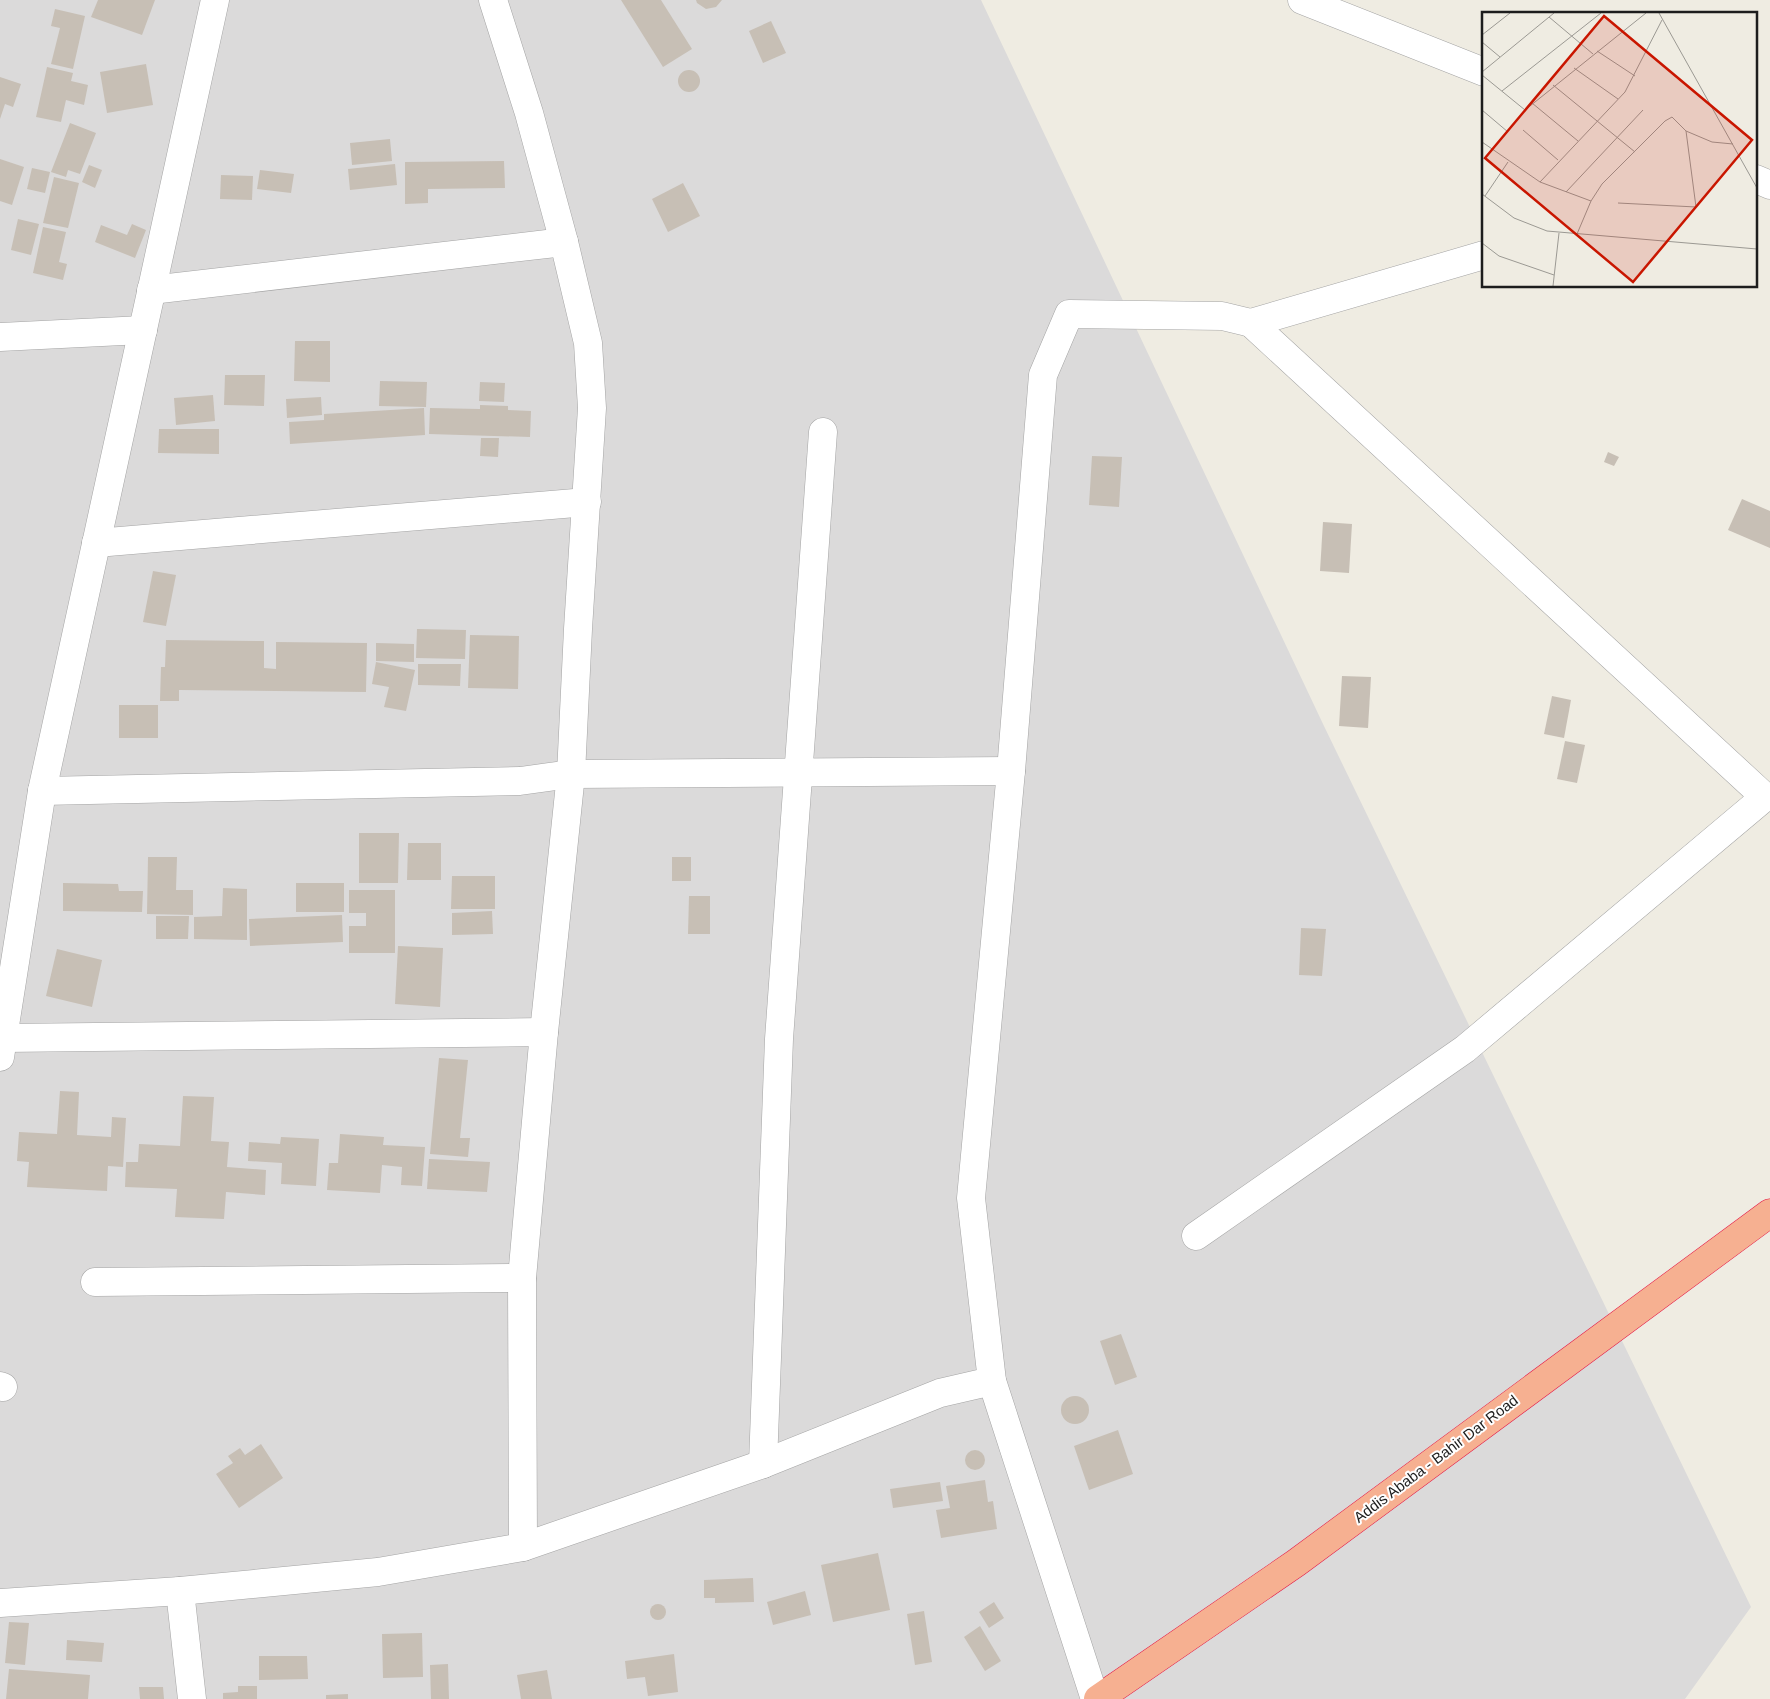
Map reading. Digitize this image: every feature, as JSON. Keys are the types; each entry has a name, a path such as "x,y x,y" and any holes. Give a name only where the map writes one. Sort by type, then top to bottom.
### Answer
{"highway":[{"name":"Addis Ababa - Bahir Dar Road","path":"1097,1699 1296,1563 1770,1213"}],"street":[{"path":"215,0 42,791 1,1048 544,1032"},
{"path":"493,0 528,113 564,242 588,343 592,408 571,774 544,1032 522,1278 522,1547"},
{"path":"1302,0 1482,71"},
{"path":"1758,180 1770,185"},
{"path":"151,290 564,242"},
{"path":"1251,323 1482,256"},
{"path":"1097,1699 992,1381 971,1198 1011,771 1043,374 1069,314 1222,316 1251,323 1765,797 1466,1049 1196,1236"},
{"path":"0,336 143,330"},
{"path":"763,1464 779,1039 824,432"},
{"path":"96,543 587,502"},
{"path":"42,791 520,781 571,774 1011,771"},
{"path":"95,1282 522,1278"},
{"path":"0,1603 180,1592 378,1572 522,1547 763,1464 940,1393 992,1381"},
{"path":"180,1592 192,1699"}],"shaded area":[{"path":"0,0 981,0 1323,724 1751,1607 1685,1699 0,1699"}],"building":[{"path":"98,0 155,0 142,35 91,17"},
{"path":"621,0 661,0 692,49 663,67"},
{"path":"696,0 722,0 716,7 706,9 697,3"},
{"path":"55,9 85,16 73,69 51,64 60,28 51,26"},
{"path":"771,21 786,53 763,63 749,31"},
{"path":"146,64 153,105 107,113 100,72"},
{"path":"47,67 73,73 71,81 88,85 84,105 66,100 61,122 36,117"},
{"path":"689,70 697,73 700,81 697,89 689,92 681,89 678,81 681,73"},
{"path":"0,77 21,84 13,107 5,104 0,119"},
{"path":"70,123 96,133 80,174 68,170 66,177 51,172"},
{"path":"390,139 392,161 352,165 350,143"},
{"path":"0,159 24,167 12,205 0,201"},
{"path":"504,161 505,188 428,189 428,203 405,204 405,162"},
{"path":"395,164 397,185 350,190 348,169"},
{"path":"89,165 102,170 95,188 82,182"},
{"path":"32,168 50,172 45,193 27,189"},
{"path":"260,170 294,174 291,193 257,189"},
{"path":"221,175 253,176 252,200 220,199"},
{"path":"54,177 79,183 68,228 43,223"},
{"path":"683,183 700,216 668,232 652,199"},
{"path":"18,219 39,224 31,255 11,250"},
{"path":"132,224 146,230 135,258 95,242 101,225 127,235"},
{"path":"43,227 66,232 59,262 67,264 63,280 33,273"},
{"path":"295,341 330,341 330,382 294,381"},
{"path":"225,375 265,375 264,406 224,405"},
{"path":"380,381 427,382 426,407 379,406"},
{"path":"480,382 505,383 504,402 479,401"},
{"path":"213,395 215,421 176,425 174,398"},
{"path":"321,397 322,415 287,418 286,399"},
{"path":"480,405 508,406 508,410 531,411 530,437 429,434 430,408 480,409"},
{"path":"424,408 425,435 290,444 289,422 324,420 324,414"},
{"path":"159,429 219,429 219,454 158,453"},
{"path":"481,438 499,438 498,457 480,456"},
{"path":"1608,452 1619,457 1614,466 1604,462"},
{"path":"1092,456 1122,457 1119,507 1089,505"},
{"path":"1742,499 1770,511 1770,548 1728,530"},
{"path":"1323,522 1352,524 1349,573 1320,571"},
{"path":"153,571 176,575 166,626 143,622"},
{"path":"417,629 466,630 465,659 416,658"},
{"path":"470,635 519,636 518,689 468,688"},
{"path":"166,640 264,641 264,668 276,669 276,642 367,643 366,692 179,690 179,701 160,701 161,667 165,667"},
{"path":"376,643 414,644 414,662 376,661"},
{"path":"376,662 415,670 406,711 384,707 389,687 372,684"},
{"path":"418,664 461,664 460,686 418,685"},
{"path":"1342,676 1371,677 1368,728 1339,726"},
{"path":"1552,696 1571,700 1564,738 1544,734"},
{"path":"119,705 158,705 158,738 119,738"},
{"path":"1565,741 1585,745 1577,783 1557,779"},
{"path":"359,833 399,833 398,883 359,883"},
{"path":"408,843 441,843 441,880 407,880"},
{"path":"148,857 177,857 176,890 193,890 193,915 147,914"},
{"path":"672,857 691,857 691,881 672,881"},
{"path":"452,876 495,876 495,909 451,909"},
{"path":"63,883 118,884 119,891 143,891 142,912 63,911"},
{"path":"296,883 344,883 344,912 296,912"},
{"path":"223,888 247,889 247,940 194,939 194,917 222,916"},
{"path":"349,890 395,890 395,953 349,953 349,926 366,926 366,913 349,913"},
{"path":"689,896 710,896 710,934 688,934"},
{"path":"492,911 493,934 452,935 452,913"},
{"path":"342,915 343,942 250,946 249,919"},
{"path":"156,916 189,916 188,939 156,939"},
{"path":"1301,928 1326,929 1322,976 1299,975"},
{"path":"398,946 443,948 440,1007 395,1004"},
{"path":"57,949 102,960 92,1007 46,996"},
{"path":"439,1058 468,1060 460,1138 470,1138 468,1157 430,1154"},
{"path":"60,1091 79,1092 77,1135 111,1137 112,1117 126,1118 123,1167 108,1166 107,1191 27,1187 29,1162 17,1161 19,1132 57,1134"},
{"path":"183,1096 214,1097 211,1141 229,1142 227,1167 266,1170 265,1195 226,1192 224,1219 175,1217 177,1189 125,1187 126,1162 138,1162 139,1144 180,1146"},
{"path":"340,1134 384,1137 383,1145 425,1147 422,1186 401,1185 402,1167 382,1165 380,1193 327,1190 329,1163 338,1163"},
{"path":"281,1137 319,1139 316,1186 281,1184 282,1163 248,1161 249,1142 280,1144"},
{"path":"429,1159 490,1162 487,1192 427,1189"},
{"path":"1121,1334 1137,1377 1115,1385 1100,1341"},
{"path":"1075,1396 1085,1400 1089,1410 1085,1420 1075,1424 1065,1420 1061,1410 1065,1400"},
{"path":"1118,1430 1133,1474 1089,1490 1074,1446"},
{"path":"261,1444 283,1478 239,1508 216,1474 233,1463 228,1456 240,1448 245,1455"},
{"path":"975,1450 982,1453 985,1460 982,1467 975,1470 968,1467 965,1460 968,1453"},
{"path":"985,1480 988,1502 993,1501 997,1529 941,1538 936,1510 950,1508 946,1486"},
{"path":"940,1482 943,1501 893,1508 890,1489"},
{"path":"878,1553 890,1610 833,1622 821,1565"},
{"path":"753,1578 754,1602 715,1603 715,1598 704,1598 704,1580"},
{"path":"805,1591 811,1615 773,1625 767,1602"},
{"path":"994,1602 1004,1618 989,1628 979,1612"},
{"path":"655,1604 661,1604 666,1609 664,1618 655,1620 650,1615 650,1609"},
{"path":"924,1611 932,1662 915,1665 907,1614"},
{"path":"9,1622 29,1623 25,1665 5,1663"},
{"path":"980,1626 1001,1661 985,1671 964,1637"},
{"path":"422,1633 423,1677 383,1678 382,1634"},
{"path":"67,1640 104,1643 102,1662 66,1660"},
{"path":"674,1654 678,1692 648,1696 645,1677 627,1679 625,1661"},
{"path":"259,1656 307,1656 308,1679 259,1680"},
{"path":"448,1664 449,1699 431,1699 430,1665"},
{"path":"9,1669 90,1675 88,1699 6,1699"},
{"path":"547,1670 552,1699 521,1699 517,1675"},
{"path":"238,1686 257,1686 257,1699 223,1699 223,1693 238,1692"},
{"path":"139,1687 163,1687 164,1699 140,1699"},
{"path":"348,1694 348,1699 326,1699 326,1695"}]}
